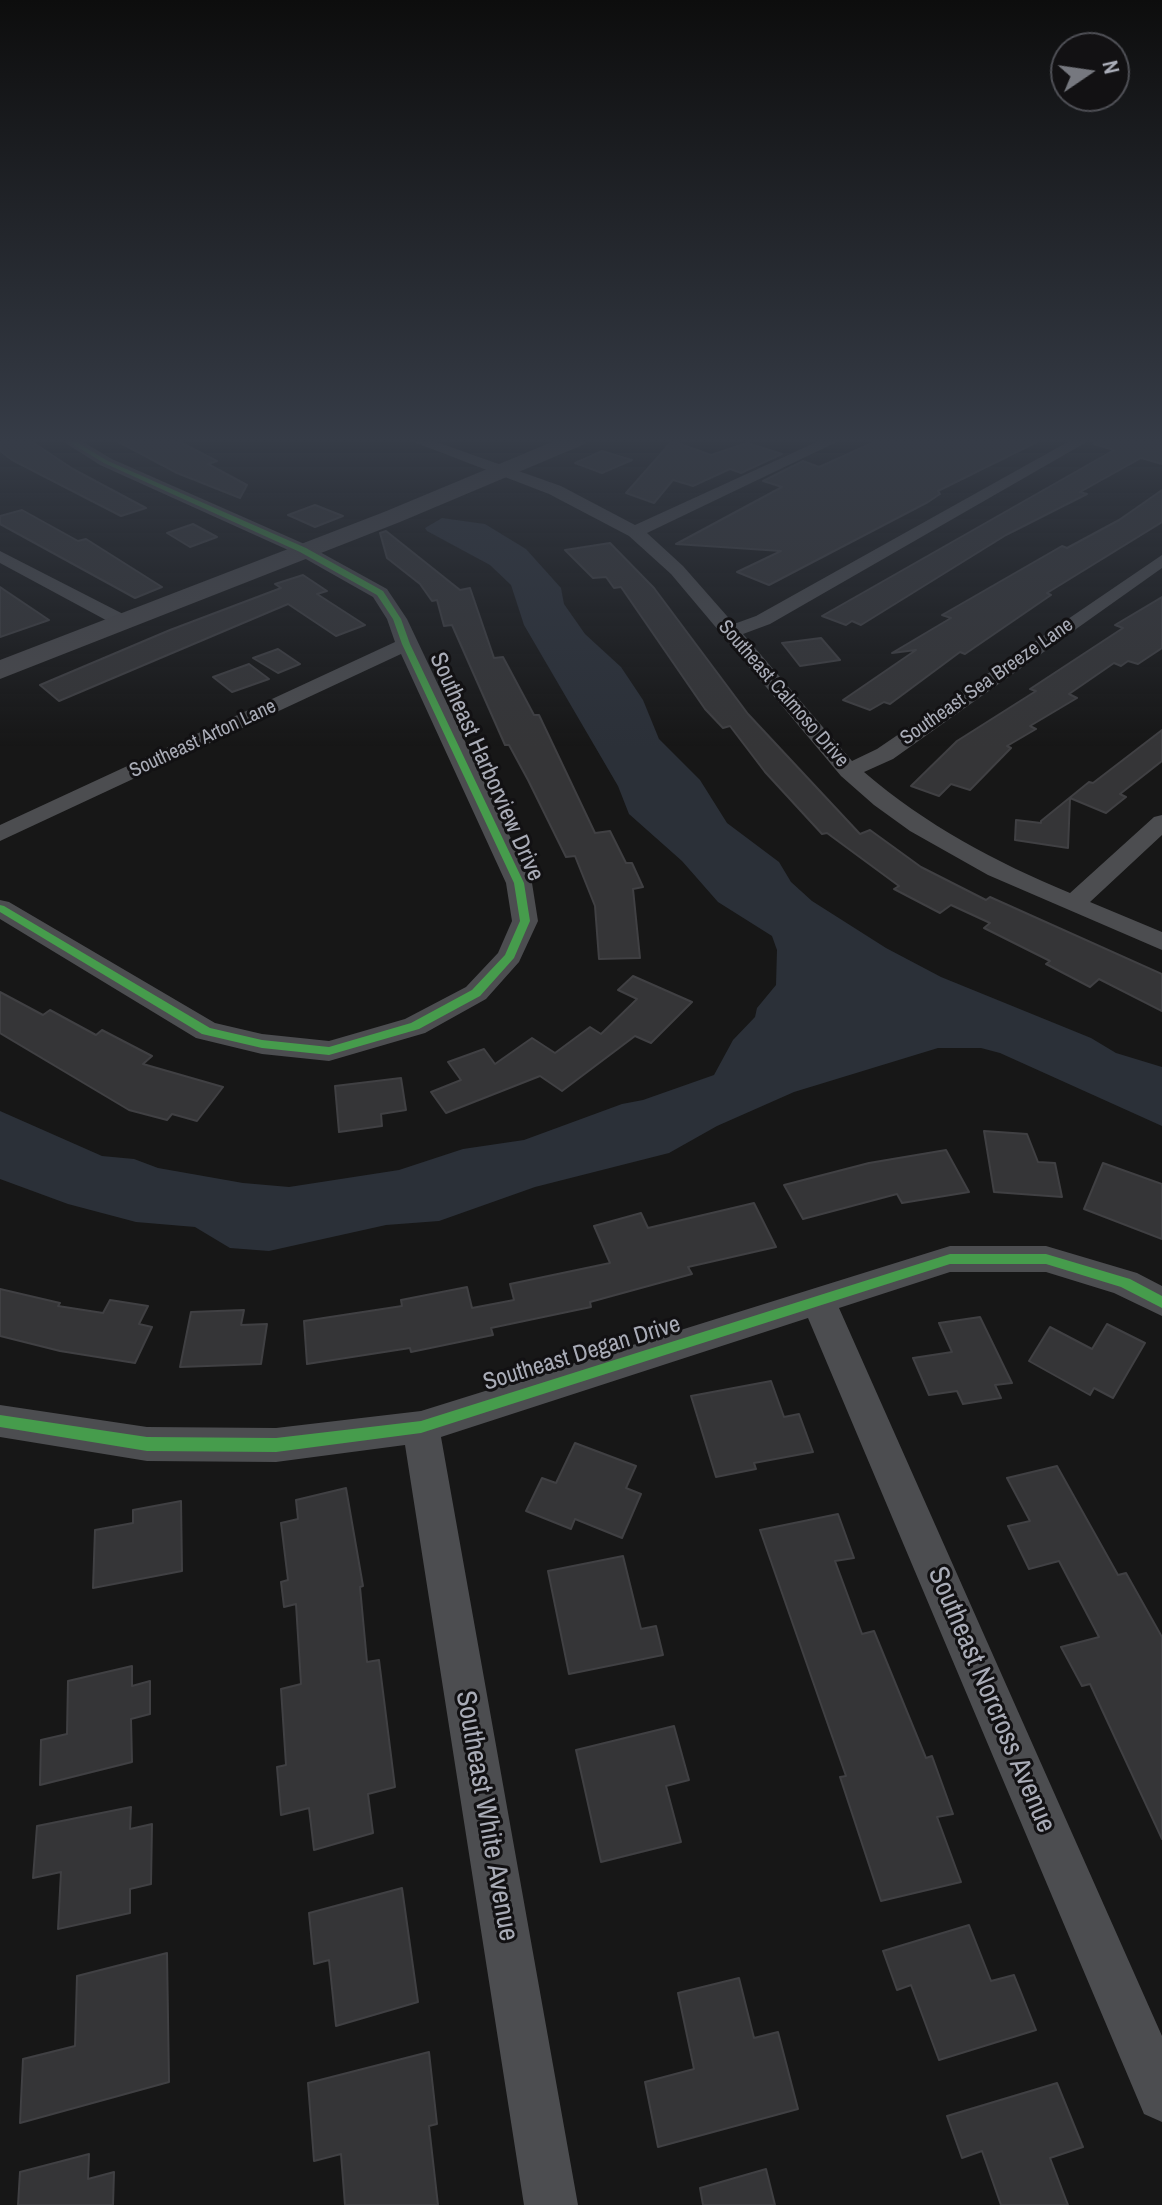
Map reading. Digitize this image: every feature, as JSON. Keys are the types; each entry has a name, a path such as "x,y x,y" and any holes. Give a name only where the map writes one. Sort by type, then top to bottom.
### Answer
{"street":[{"name":"Southeast Harborview Drive","path":"0,908 206,1031 262,1044 329,1051 415,1026 476,993 510,956 525,921 519,883 397,619 380,593 285,542"},
{"path":"0,670 323,542"},
{"name":"Southeast Calmoso Drive","path":"646,542 677,570 849,771 878,799 932,835 1162,942"},
{"path":"728,633 763,620 902,542"},
{"path":"0,556 122,621"},
{"name":"Southeast Sea Breeze Lane","path":"849,771 885,754 1162,560"},
{"name":"Southeast Arton Lane","path":"0,834 406,644"},
{"path":"1074,903 1162,822"},
{"name":"Southeast Degan Drive","path":"0,1421 147,1444 276,1445 421,1427 950,1259 1046,1259 1125,1283 1162,1302"},
{"name":"Southeast Norcross Avenue","path":"819,1303 1162,2096"},
{"name":"Southeast White Avenue","path":"421,1427 551,2205"}],"shaded area":[{"path":"447,542 514,542 526,549 561,588 564,604 585,634 621,667 643,700 659,739 700,780 727,823 779,862 791,882 812,901 886,948 941,977 1091,1038 1116,1053 1162,1067 1162,1126 1000,1053 981,1048 938,1048 794,1092 717,1126 669,1153 535,1187 439,1221 386,1225 269,1251 230,1248 195,1227 136,1222 68,1204 0,1179 0,1111 102,1156 134,1159 158,1168 243,1183 289,1187 399,1170 463,1149 524,1140 714,1075 733,1040 755,1017 757,1008 776,985 777,950 772,936 718,902 682,861 629,814 618,786 524,625 511,585 490,565"}],"building":[{"path":"33,542 91,542 162,587 135,598"},
{"path":"182,542 204,542 190,547"},
{"path":"382,542 400,542 460,590 470,588 494,658 503,657 534,715 539,715 595,833 610,831 626,863 632,863 643,887 633,889 640,958 599,959 595,906 575,856 566,857 509,745 505,745 452,625 444,626 437,600 432,601 420,584 387,558"},
{"path":"852,542 769,585 737,572 781,551 676,544"},
{"path":"952,542 995,542 861,625 852,621 846,625 822,616"},
{"path":"1078,542 1130,542 1047,593 1051,595 965,654 960,652 890,704 884,702 870,710 843,700 916,650 892,653 951,618 942,615 1062,546 1067,548"},
{"path":"610,543 654,588 748,714 860,834 870,830 921,867 986,900 990,897 1162,974 1162,1011 1099,979 1090,987 1046,964 1050,961 984,928 990,923 951,905 940,913 894,889 899,886 827,833 822,834 765,772 730,726 723,728 705,709 621,587 614,588 606,577 593,578 565,550"},
{"path":"303,575 327,591 317,594 365,625 336,636 288,604 59,701 40,685 170,630 281,588 275,584"},
{"path":"0,587 49,620 0,637"},
{"path":"1162,597 1162,648 1138,664 1128,661 1121,666 1114,663 1069,694 1077,698 1030,726 1036,729 1007,746 1011,748 970,790 951,784 939,796 911,786 957,741 1036,691 1030,689 1123,628 1115,625"},
{"path":"821,638 840,660 800,666 782,643"},
{"path":"278,649 300,664 278,673 253,658"},
{"path":"249,664 269,679 232,692 213,677"},
{"path":"1162,730 1162,761 1120,794 1126,797 1106,813 1070,798 1068,848 1015,840 1016,820 1041,823 1041,821 1089,782 1093,783"},
{"path":"633,976 692,1002 651,1043 635,1036 562,1091 540,1076 446,1113 431,1092 461,1080 448,1062 484,1049 495,1064 532,1038 555,1053 590,1027 601,1034 637,999 618,990"},
{"path":"0,992 43,1015 50,1010 96,1035 102,1030 152,1056 143,1064 223,1087 197,1121 172,1114 167,1120 129,1110 0,1033"},
{"path":"401,1078 406,1110 381,1114 382,1126 339,1132 335,1086"},
{"path":"984,1131 1027,1134 1038,1162 1055,1163 1062,1197 994,1192"},
{"path":"946,1150 969,1192 902,1203 897,1194 803,1219 784,1185 869,1163"},
{"path":"1103,1163 1162,1184 1162,1239 1084,1209"},
{"path":"754,1203 776,1247 688,1267 692,1274 590,1302 591,1307 491,1328 493,1335 411,1352 410,1348 307,1364 304,1321 402,1306 401,1300 467,1287 472,1308 514,1300 510,1284 610,1263 594,1226 641,1213 648,1228"},
{"path":"0,1289 60,1303 58,1306 103,1313 110,1300 148,1306 139,1324 152,1327 135,1363 60,1351 0,1336"},
{"path":"244,1310 241,1325 267,1324 261,1364 180,1367 191,1312"},
{"path":"980,1317 1012,1383 995,1385 1001,1398 963,1404 957,1391 929,1395 913,1358 952,1352 939,1323"},
{"path":"1107,1324 1145,1343 1113,1398 1094,1388 1090,1395 1029,1361 1050,1327 1092,1349"},
{"path":"771,1381 784,1417 799,1414 813,1452 754,1463 756,1469 716,1477 691,1396"},
{"path":"575,1443 636,1466 626,1488 641,1494 622,1538 575,1519 571,1529 526,1511 542,1478 556,1483"},
{"path":"1057,1466 1118,1575 1126,1573 1162,1637 1162,1839 1090,1684 1082,1686 1061,1647 1099,1637 1059,1561 1029,1569 1008,1526 1030,1521 1007,1478"},
{"path":"346,1488 363,1586 360,1587 367,1662 379,1660 395,1787 368,1794 373,1833 314,1850 309,1808 281,1815 277,1767 286,1765 281,1689 301,1684 296,1604 284,1607 281,1582 288,1580 281,1523 298,1519 296,1500"},
{"path":"181,1501 182,1571 93,1588 95,1530 133,1523 133,1510"},
{"path":"838,1514 854,1558 835,1561 862,1634 874,1631 926,1758 932,1756 953,1814 937,1817 961,1882 881,1901 840,1777 846,1776 760,1530"},
{"path":"623,1556 641,1629 656,1626 663,1655 569,1674 548,1571"},
{"path":"132,1666 132,1686 150,1681 150,1714 131,1719 132,1762 40,1785 41,1740 67,1734 68,1681"},
{"path":"674,1726 689,1780 666,1786 681,1842 601,1862 576,1750"},
{"path":"131,1807 130,1829 152,1824 151,1884 130,1889 130,1913 58,1929 61,1872 33,1878 37,1826"},
{"path":"402,1888 418,2002 336,2026 329,1960 314,1964 309,1913"},
{"path":"969,1925 991,1981 1014,1975 1036,2030 939,2060 911,1985 897,1990 883,1951"},
{"path":"167,1953 169,2082 20,2123 23,2059 75,2046 77,1976"},
{"path":"739,1978 754,2038 778,2032 798,2109 658,2147 645,2082 694,2069 678,1993"},
{"path":"429,2052 437,2124 429,2126 438,2205 345,2205 341,2154 314,2161 308,2083"},
{"path":"1057,2083 1083,2147 1050,2158 1068,2205 1001,2205 982,2151 962,2158 947,2116"},
{"path":"89,2154 88,2179 114,2172 113,2205 18,2205 20,2172"},
{"path":"766,2169 775,2205 703,2205 700,2188"}],"cycle path":[{"path":"0,908 206,1031 262,1044 329,1051 415,1026 476,993 510,956 525,921 519,883 397,619 380,593 285,542"},
{"path":"0,1421 147,1444 276,1445 421,1427 950,1259 1046,1259 1125,1283 1162,1302"}]}
